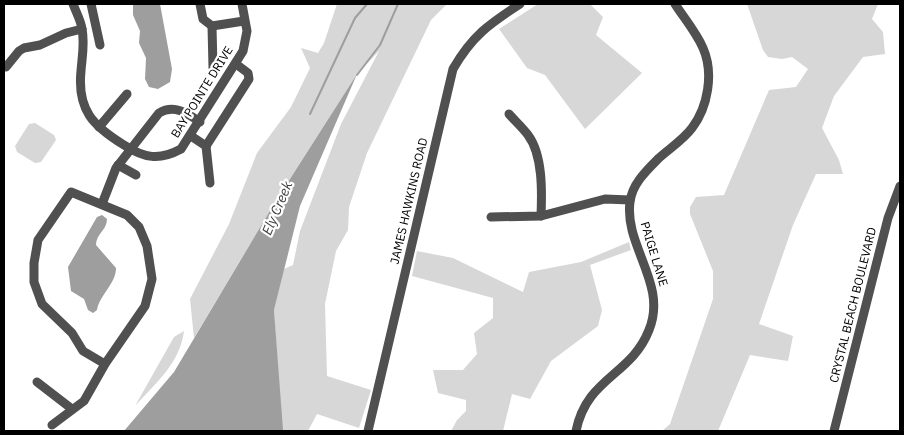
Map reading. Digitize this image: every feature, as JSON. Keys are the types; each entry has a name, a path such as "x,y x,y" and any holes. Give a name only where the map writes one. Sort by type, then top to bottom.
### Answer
{"street":[{"name":"BAY POINTE DRIVE","path":"73,4 82,29 81,100 86,112 99,127 130,150 146,156 162,158 181,149 236,64 246,41 242,4"},
{"path":"91,4 100,45"},
{"path":"200,4 203,19 212,26 244,20"},
{"name":"JAMES HAWKINS ROAD","path":"368,431 453,69 479,32 520,4"},
{"path":"491,217 541,216 605,199 630,200 646,171 682,139 693,126 706,99 708,68 704,50 675,4"},
{"path":"212,26 213,68"},
{"path":"6,67 19,51 24,48 40,45 66,33 82,29"},
{"path":"210,183 206,146 249,79 248,73 236,64"},
{"path":"99,127 127,94"},
{"path":"102,204 118,165 159,113 166,109 176,109 200,122"},
{"path":"509,114 529,136 535,149 541,216"},
{"path":"191,136 206,146"},
{"path":"118,165 136,175"},
{"name":"CRYSTAL BEACH BOULEVARD","path":"834,431 888,218 900,186"},
{"path":"52,425 84,401 105,364 145,306 152,279 147,246 139,227 127,215 70,192 38,240 34,263 34,282 42,304 72,333 83,351 105,364"},
{"name":"PAIGE LANE","path":"576,431 584,406 598,386 632,359 650,328 653,296 650,281 632,232 630,200"},
{"path":"36,382 72,409"}],"shaded area":[{"path":"337,4 447,4 431,20 367,153 349,207 348,230 336,251 325,304 327,376 371,390 359,428 317,414 308,431 282,431 274,310 284,269 293,265 300,231 341,124 379,51 357,74 274,204 194,338 190,299 229,224 257,153 291,107 310,68 301,48 318,53 324,43"},
{"path":"538,4 590,4 603,17 596,35 642,73 585,129 545,75 527,68 499,29"},
{"path":"747,4 878,4 872,19 883,32 885,54 863,57 834,96 822,128 839,160 843,174 816,174 793,225 759,324 793,336 788,361 750,355 718,431 662,431 670,424 713,299 713,271 690,214 690,207 696,197 724,195 769,90 796,87 808,69 792,57 782,59 768,57 763,50"},
{"path":"35,123 54,135 56,140 41,162 35,163 17,152 15,146 29,124"},
{"path":"629,242 631,250 590,265 602,310 598,326 551,361 530,399 512,394 503,431 451,431 457,420 466,411 466,400 438,393 433,370 463,370 477,354 474,333 493,318 493,298 412,276 417,251 453,258 523,292 529,272 581,262"},
{"path":"184,331 178,353 172,363 159,381 135,406 174,337"}],"water":[{"path":"133,4 160,4 172,69 170,82 158,89 149,87 145,79 146,58 139,43 140,31 133,15"},
{"path":"357,74 300,206 274,310 283,430 124,431 174,372 274,204"},
{"path":"102,215 107,219 107,223 96,241 96,245 116,268 113,279 97,310 93,313 88,310 84,299 71,291 68,267 97,217"}],"waterway":[{"path":"310,114 355,18 367,4"},
{"name":"Ely Creek","path":"357,75 380,45 398,4"}]}
